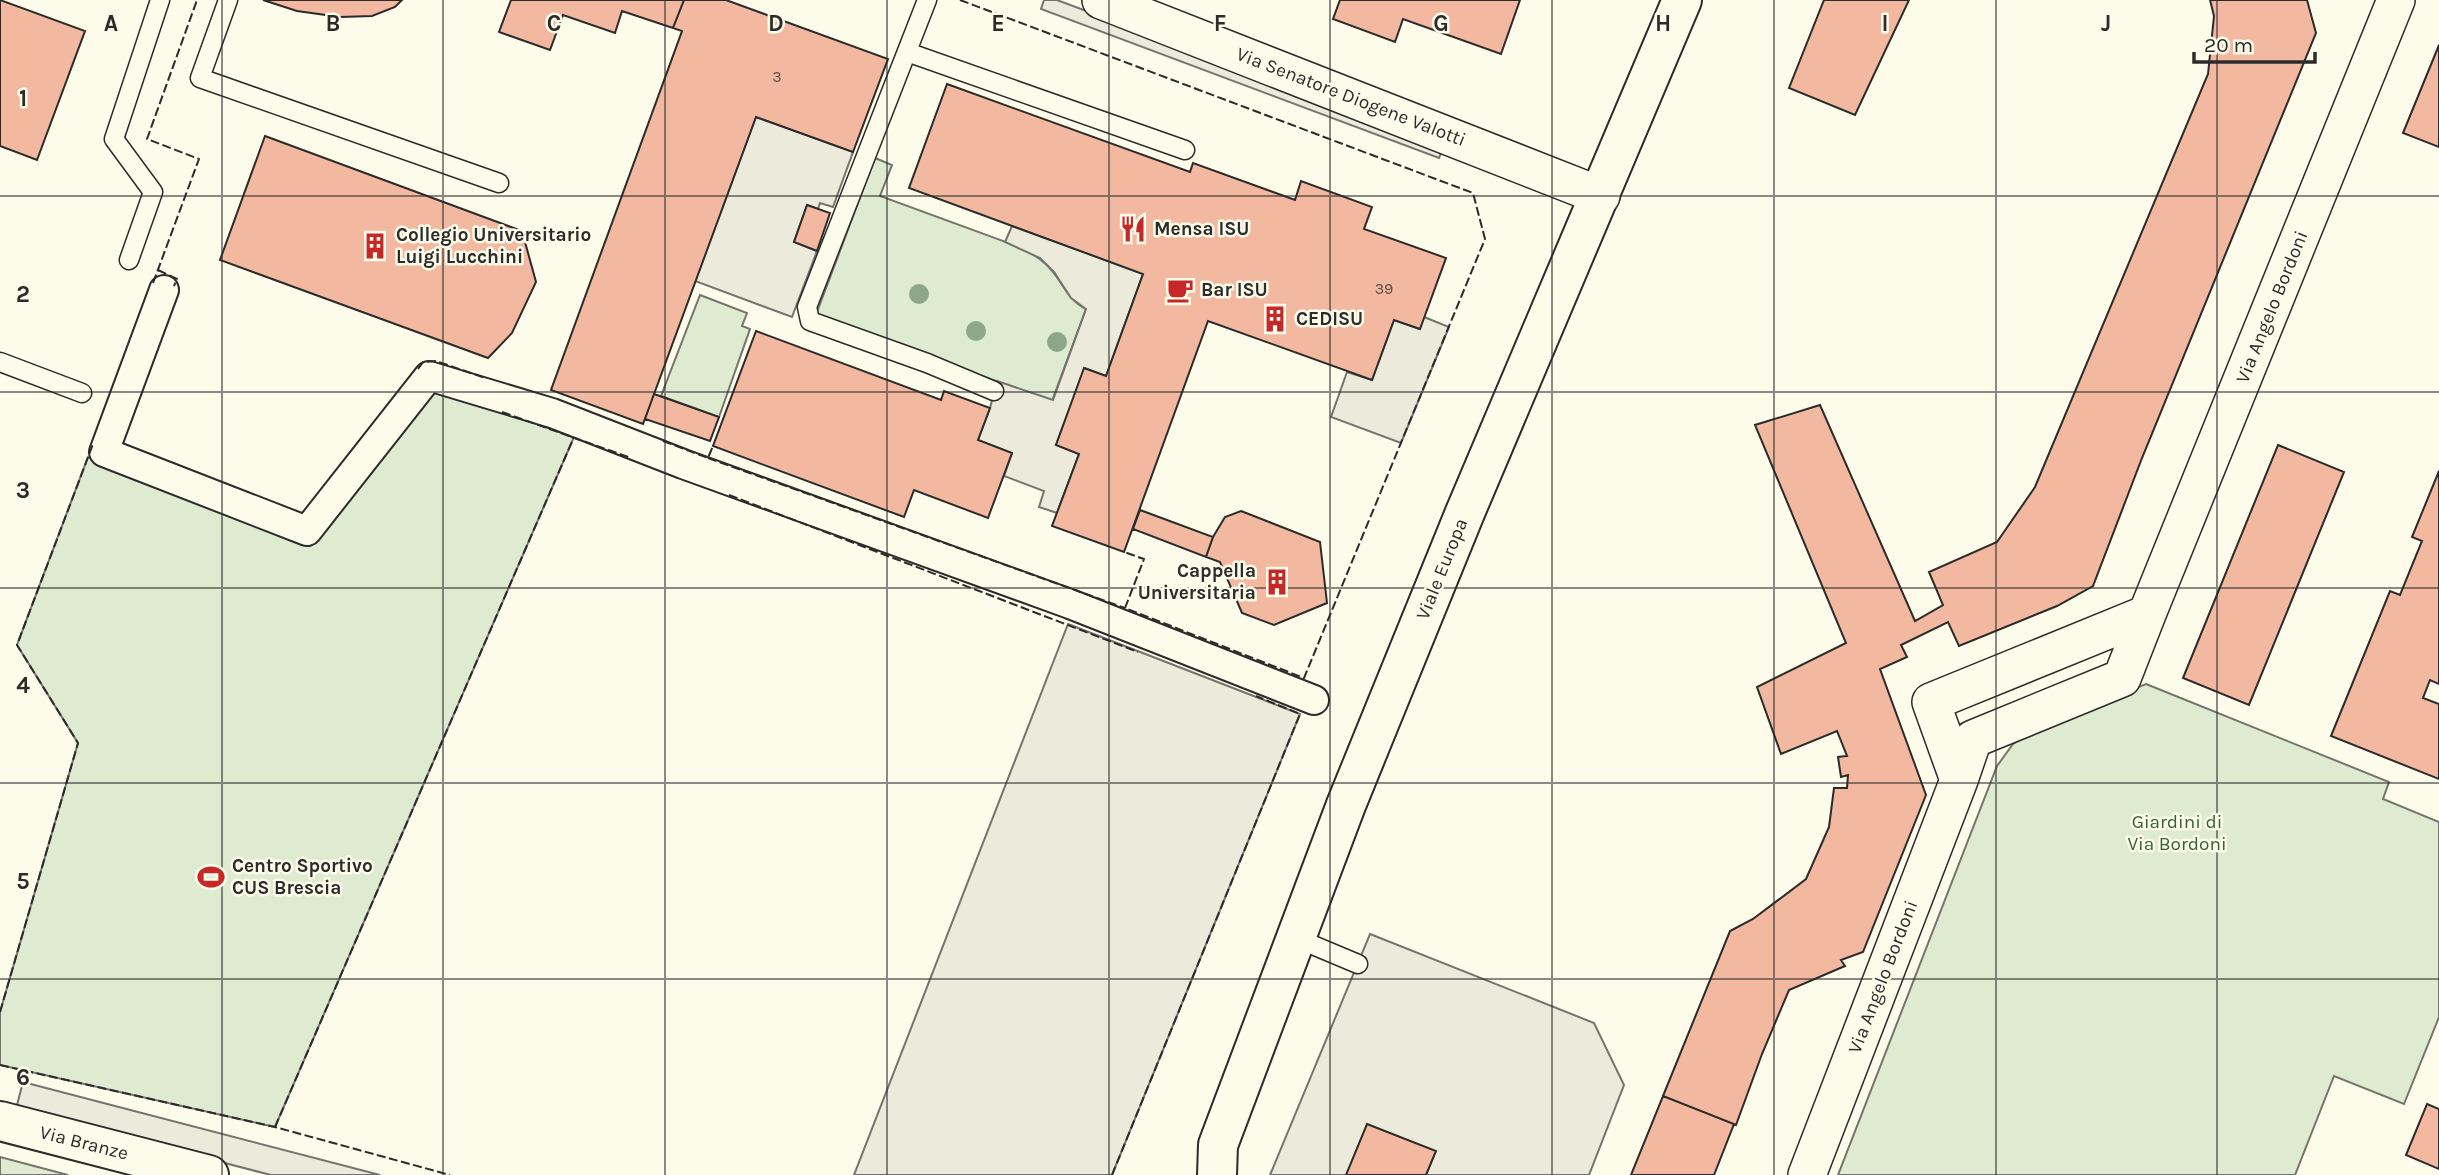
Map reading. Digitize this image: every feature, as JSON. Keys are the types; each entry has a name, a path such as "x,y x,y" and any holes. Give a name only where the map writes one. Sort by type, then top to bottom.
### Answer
{"street":[{"name":"Via Senatore Diogene Valotti","path":"1101,0 1601,196"},
{"name":"Viale Europa","path":"1190,1175 1218,1160 1346,805 1464,515 1682,0"},
{"name":"Via Angelo Bordoni","path":"1807,1175 1973,739 2122,678 2396,0"},
{"path":"164,290 104,452 307,531 429,376 552,413 1070,604 1314,700"},
{"path":"1959,780 1931,702 2147,614"},
{"name":"Via Branze","path":"0,1121 209,1175"}],"lane":[{"path":"129,260 153,192 114,139 160,0"},
{"path":"228,0 200,78 499,183"},
{"path":"927,0 837,212 807,307 810,321 927,363 995,391"},
{"path":"907,52 1185,150"},
{"path":"0,362 82,393"},
{"path":"1296,938 1358,964"}],"green space":[{"path":"875,158 892,165 880,196 1022,248 1039,258 1071,297 1086,309 1052,401 822,319 817,312"},
{"path":"700,295 747,313 742,326 750,329 719,417 661,396"},
{"name":"Centro Sportivo CUS Brescia","path":"432,388 574,437 275,1127 0,1065 0,1012 78,743 17,645 88,457 310,543"},
{"name":"Giardini di Via Bordoni","path":"2146,684 2389,782 2383,799 2439,822 2439,1017 2404,1104 2334,1076 2295,1175 1838,1175 1997,766 2013,744 2039,727"},
{"path":"0,1157 68,1175 0,1175"}],"shaded area":[{"path":"1044,0 1057,0 1444,145 1439,158 1041,9"},
{"path":"756,117 853,152 833,207 820,203 818,209 807,205 794,242 817,251 792,317 695,281"},
{"path":"1012,226 1143,274 1106,376 1085,368 1056,445 1079,454 1057,513 1039,507 1044,491 1004,476 1012,453 978,440 997,381 1053,400 1086,309 1071,298 1054,272 1040,258 1005,242"},
{"path":"1424,317 1449,327 1401,443 1331,417 1347,372 1372,380 1394,320 1419,329"},
{"path":"1068,624 1300,714 1112,1175 854,1175"},
{"path":"1370,934 1594,1023 1624,1085 1589,1175 1426,1175 1435,1152 1346,1175 1270,1175"},
{"path":"23,1082 380,1175 271,1175 16,1109"}],"building":[{"path":"0,0 85,31 37,160 0,146"},
{"path":"263,0 402,0 395,7 372,16 340,17 297,11"},
{"path":"511,0 684,0 673,28 622,11 615,33 563,15 550,50 499,32"},
{"path":"684,0 726,0 888,59 853,152 756,117 643,424 551,390 682,31 673,28"},
{"path":"1340,0 1520,0 1501,54 1403,19 1395,42 1333,19"},
{"path":"1824,0 1909,0 1855,115 1789,88"},
{"path":"2210,0 2307,0 2316,33 2142,458 2093,586 2057,606 1959,646 1948,622 1901,645 1907,657 1880,669 1926,795 1863,952 1841,960 1845,966 1789,990 1736,1125 1663,1096 1730,931 1753,919 1806,879 1829,827 1834,788 1847,788 1848,775 1841,777 1838,757 1847,756 1837,731 1781,754 1757,687 1846,643 1755,425 1820,405 1915,621 1943,605 1929,572 1997,542 2035,487 2208,74 2214,16"},
{"path":"2439,45 2439,147 2403,133"},
{"name":"CEDISU","path":"947,84 1190,172 1193,163 1295,200 1301,181 1372,207 1364,229 1446,258 1420,329 1394,320 1372,380 1208,321 1124,552 1052,526 1079,454 1056,445 1084,368 1106,376 1143,274 909,188"},
{"name":"Collegio Universitario Luigi Lucchini","path":"265,136 522,231 536,282 512,333 488,358 220,260"},
{"path":"807,205 830,213 817,251 794,242"},
{"path":"756,331 941,400 944,391 990,408 978,440 1012,453 988,518 914,490 904,517 713,446"},
{"path":"654,394 719,417 710,441 645,419"},
{"path":"2278,445 2344,472 2249,705 2183,678"},
{"path":"2439,471 2439,684 2430,680 2423,698 2439,704 2439,779 2331,736 2390,591 2400,595 2422,541 2412,537"},
{"path":"1140,510 1213,537 1206,557 1133,529"},
{"name":"Cappella Universitaria","path":"1241,511 1320,542 1327,603 1274,625 1242,613 1220,562 1206,557 1213,537 1225,517"},
{"path":"1663,1096 1734,1124 1714,1175 1631,1175"},
{"path":"2427,1104 2439,1109 2439,1169 2406,1155"},
{"path":"1367,1124 1436,1151 1426,1175 1346,1175"}],"fence":[{"path":"153,283 199,159 147,139 197,0"},
{"path":"960,0 1473,193 1485,239 1304,678 1125,608 1144,559 1124,552"},
{"path":"158,270 177,279 174,286"},
{"path":"418,369 423,362 436,361 485,378"},
{"path":"502,412 631,458"},
{"path":"275,1127 574,437"},
{"path":"663,441 708,458 713,446"},
{"path":"0,1012 78,743 17,645 93,444"},
{"path":"708,458 1125,608"},
{"path":"729,495 1138,652"},
{"path":"1112,1175 1300,714 1256,696"},
{"path":"0,1065 275,1127 450,1175"}],"place":[{"name":"Mensa ISU","path":"1133,229"},
{"name":"Collegio Universitario Luigi Lucchini","path":"375,246"},
{"name":"Bar ISU","path":"1180,290"},
{"name":"CEDISU","path":"1275,319"},
{"name":"Cappella Universitaria","path":"1277,582"},
{"name":"Centro Sportivo CUS Brescia","path":"211,877"}]}
